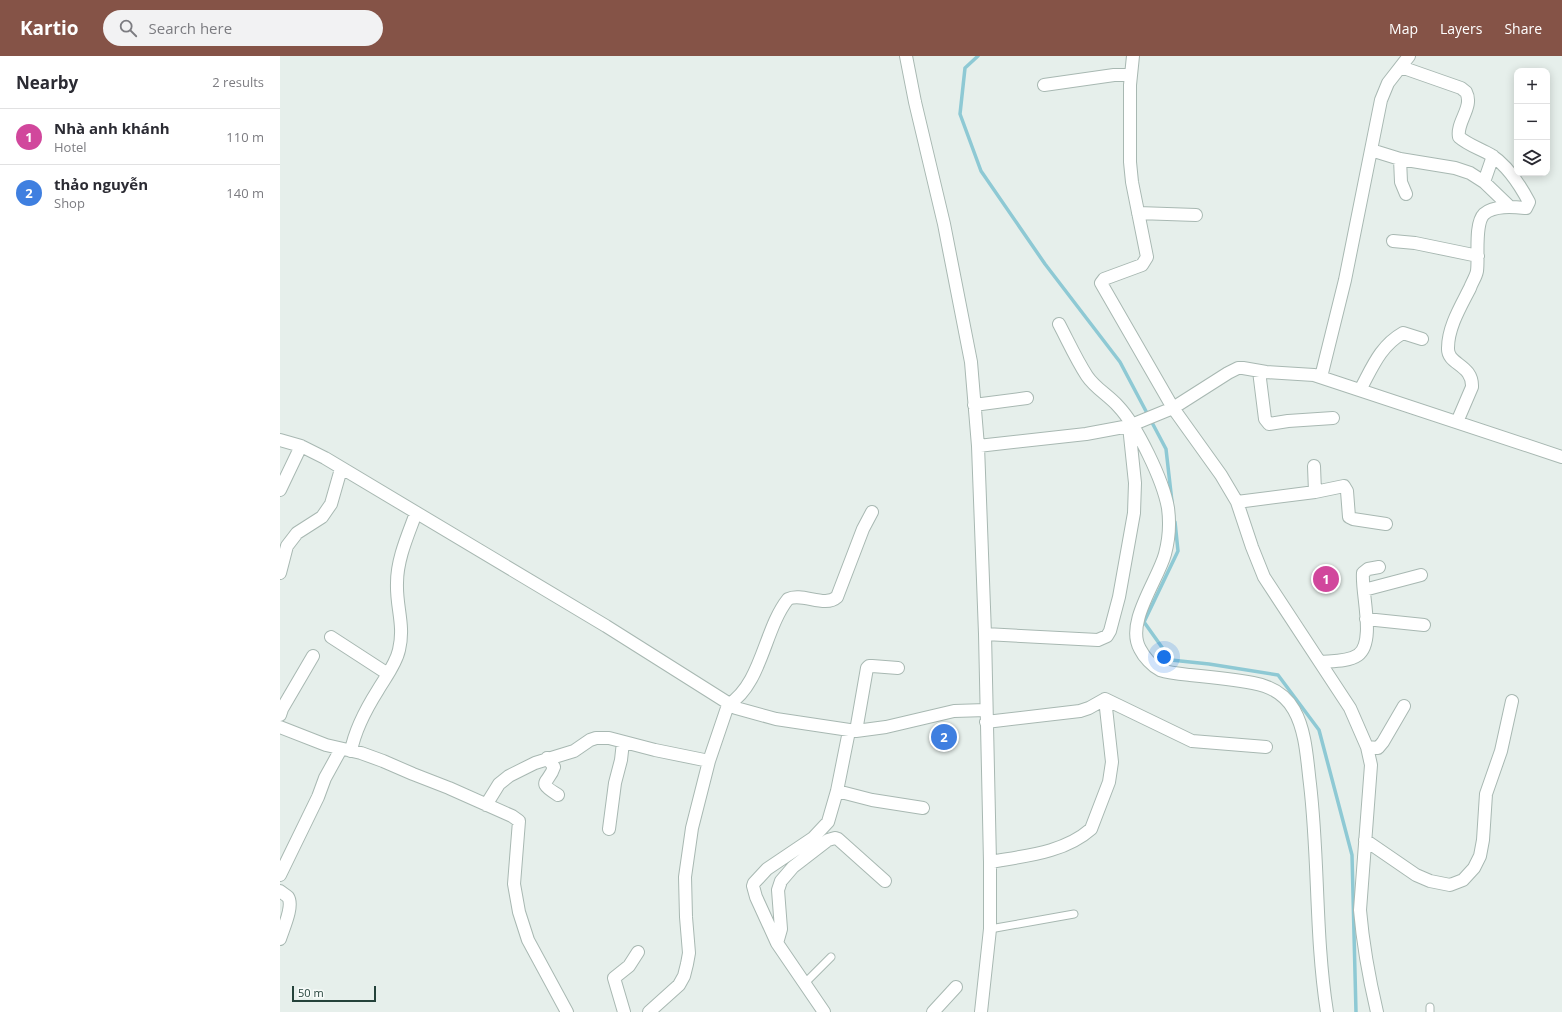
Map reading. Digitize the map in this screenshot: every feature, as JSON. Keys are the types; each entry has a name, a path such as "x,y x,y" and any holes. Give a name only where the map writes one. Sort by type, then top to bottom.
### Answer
{"street":[{"path":"906,56 915,102 944,224 970,362 978,446 985,634 990,862 990,929 980,1012"},
{"path":"1133,56 1131,75 1130,162 1138,213 1147,254 1145,262 1142,264 1104,279 1101,284 1168,409 1221,475 1237,502 1264,577 1350,708 1367,747 1371,765 1360,910 1362,934 1370,982 1377,1012"},
{"path":"1321,376 1345,280 1383,93 1388,83 1409,56"},
{"path":"1401,67 1461,88 1466,92 1468,101 1458,131 1459,137 1493,156 1517,182 1529,202 1526,208 1510,207 1490,211 1482,218 1478,232 1478,256 1475,277 1454,324 1448,348 1448,354 1468,371 1472,382 1470,393 1457,422"},
{"path":"1044,85 1114,75 1131,75"},
{"path":"1371,150 1400,159 1462,170 1476,176 1484,182 1510,207"},
{"path":"1484,182 1493,156"},
{"path":"1400,159 1401,182 1406,194"},
{"path":"1138,213 1196,215"},
{"path":"1393,241 1415,243 1478,256"},
{"path":"1059,324 1088,377 1118,406 1133,424 1160,479 1168,508 1168,539 1165,555 1137,621 1135,634 1139,649 1145,657 1160,670 1255,683 1268,687 1279,692 1286,699 1294,709 1300,722 1305,745 1313,808 1316,844 1319,952 1327,1012"},
{"path":"1360,390 1372,364 1389,343 1403,333 1422,339"},
{"path":"978,446 1086,434 1133,424 1168,409 1233,370 1243,368 1259,371 1321,376 1562,456"},
{"path":"1259,371 1265,419 1269,424 1334,418"},
{"path":"974,405 1027,398"},
{"path":"985,634 1098,640 1107,636 1110,631 1119,597 1134,513 1135,483 1133,424"},
{"path":"280,440 301,446 341,469 606,626 728,705 743,711 776,719 853,731 886,727 954,711 986,716 1080,711 1105,699"},
{"path":"280,490 301,446"},
{"path":"1314,466 1315,492"},
{"path":"280,573 283,546 297,533 322,517 331,504 341,469"},
{"path":"1237,502 1315,492 1344,486 1347,491 1349,517 1353,519 1386,524"},
{"path":"649,1012 679,985 684,976 689,953 685,877 692,828 709,761 728,705 738,699 751,680 781,610 788,599 795,597 830,602 836,598 861,535 872,512"},
{"path":"280,875 318,797 325,778 353,738 358,725 388,674 399,651 402,627 397,584 398,571 408,534 416,513"},
{"path":"1321,662 1343,660 1357,656 1363,648 1366,641 1366,619 1362,576 1364,571 1379,567"},
{"path":"1364,590 1421,575"},
{"path":"1366,619 1424,625"},
{"path":"331,637 388,674"},
{"path":"280,715 313,656"},
{"path":"824,1012 778,943 756,897 753,886 754,882 767,870 820,832 828,822 831,816 853,731 867,668 872,666 898,668"},
{"path":"1105,699 1192,742 1266,748"},
{"path":"990,862 1054,849 1086,833 1091,828 1109,782 1112,762 1105,699"},
{"path":"1365,840 1416,875 1430,881 1450,885 1464,880 1474,868 1480,856 1483,840 1486,794 1499,758 1512,701"},
{"path":"1367,747 1378,748 1404,706"},
{"path":"280,727 314,741 383,761 449,788 512,816 519,821 514,884 519,912 528,940 567,1012"},
{"path":"486,805 499,784 509,776 548,758 574,751 590,740 596,738 609,738 655,750 709,761"},
{"path":"608,829 623,742"},
{"path":"548,758 554,767 546,780 545,785 558,795"},
{"path":"837,791 872,800 922,808"},
{"path":"778,943 781,929 778,890 781,881 793,867 828,840 834,838 838,839 885,881"},
{"path":"280,891 288,898 290,905 287,920 280,939"},
{"path":"624,1012 614,978 629,966 638,952"},
{"path":"933,1012 956,986"}],"lane":[{"path":"990,929 1074,914"},
{"path":"804,984 831,957"}],"waterway":[{"path":"978,56 965,68 960,114 981,171 1045,264 1120,362 1166,449 1172,502"},
{"path":"1175,522 1178,551 1144,622 1171,660 1209,664 1278,675 1319,730 1352,855 1356,1012"}],"place":[{"name":"Nhà anh khánh","path":"1326,579"},
{"name":"thảo nguyễn","path":"944,737"}]}
